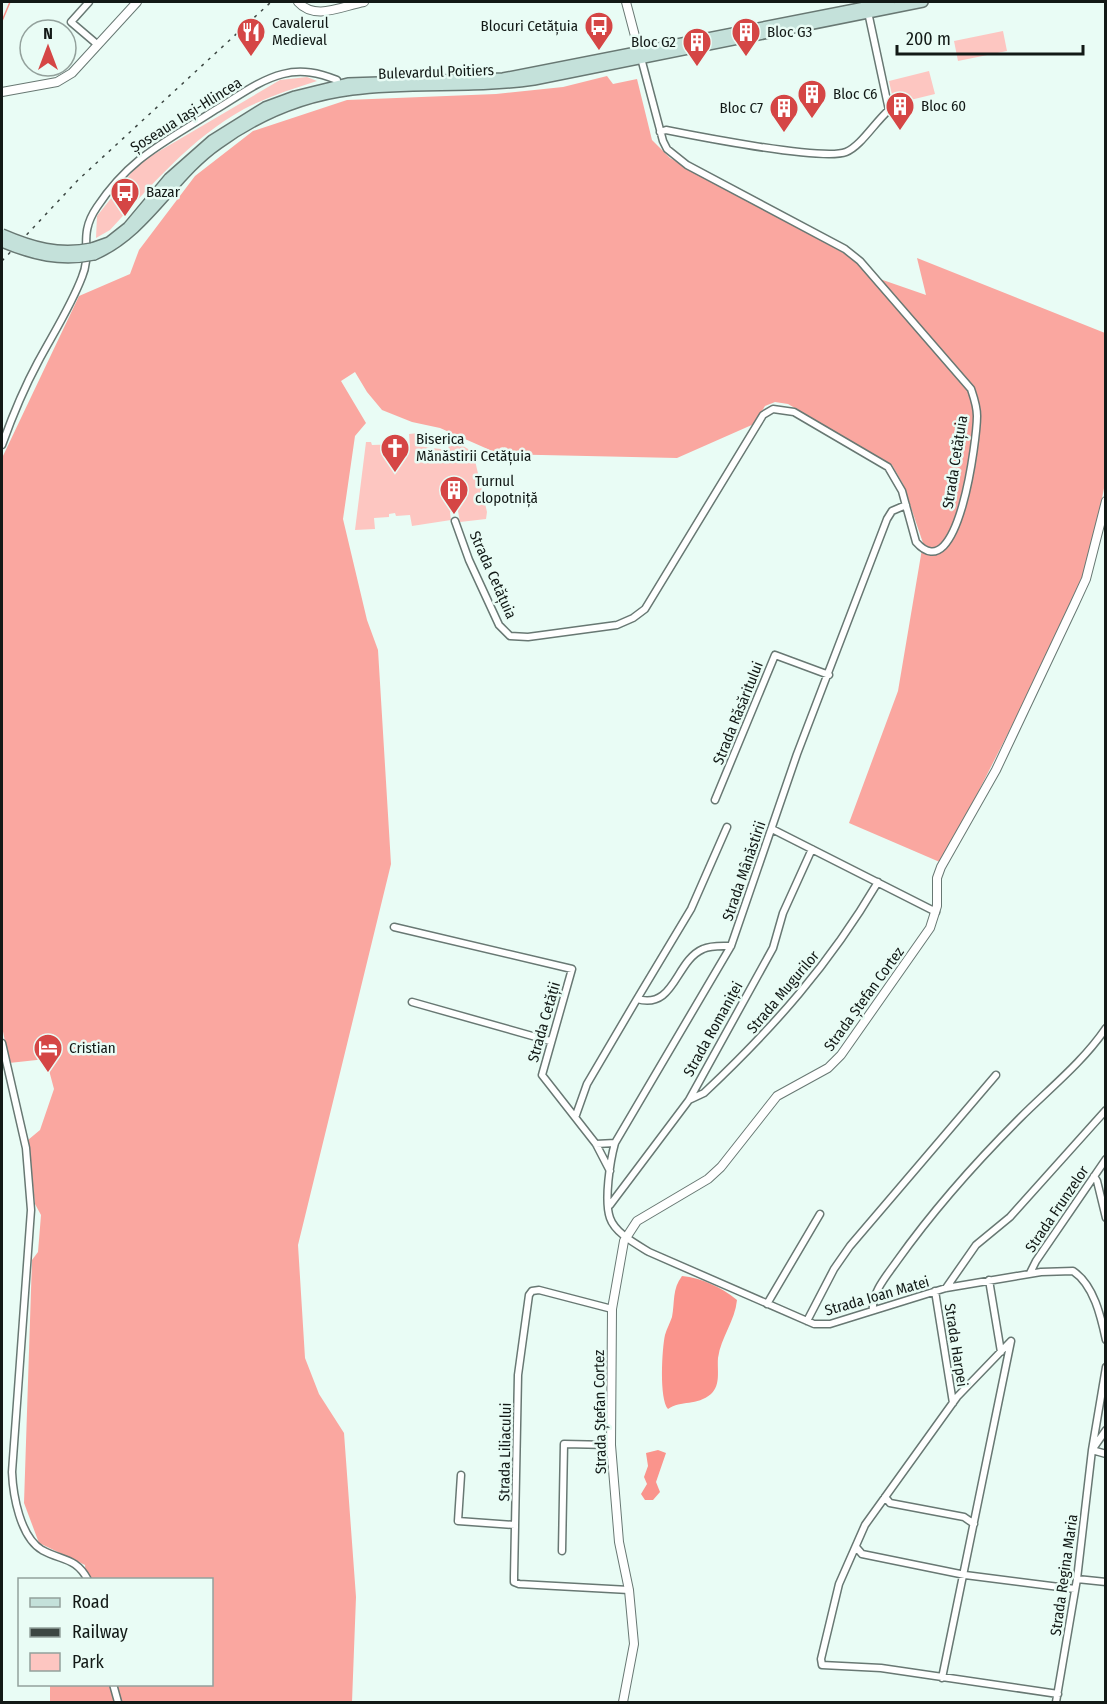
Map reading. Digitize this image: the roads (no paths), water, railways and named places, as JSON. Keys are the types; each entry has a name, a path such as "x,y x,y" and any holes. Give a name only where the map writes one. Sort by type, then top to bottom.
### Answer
{"main road":[{"name":"Bulevardul Poitiers","path":"2,242 51,258 75,259 112,247 132,232 172,185 217,144 269,114 338,89 501,85 890,2"},
{"name":"Bulevardul Poitiers","path":"640,55 923,2"},
{"name":"Bulevardul Poitiers","path":"2,234 53,251 93,252"}],"street":[{"path":"89,2 71,22 98,45"},
{"path":"2,92 57,82 72,73 137,2"},
{"path":"298,2 305,10 317,13 364,2"},
{"name":"Strada Cetățuia","path":"455,521 469,561 499,625 504,633 520,638 616,625 633,618 645,609 763,415 773,409 782,408 794,412 878,459 888,467 898,482 916,542 922,549 930,551 939,548 954,530 966,498 975,433 976,404 970,389 860,261 845,249 687,165 667,149 660,132 626,2"},
{"path":"660,132 666,130 763,147 844,153 858,144 873,123 889,110 868,12"},
{"name":"Șoseaua Iași-Hlincea","path":"2,445 37,363 87,264 84,241 87,225 106,193 135,160 159,142 270,78 300,71 323,74 337,80 338,89"},
{"name":"Strada Ștefan Cortez","path":"623,1702 634,1644 629,1590 619,1542 611,1445 612,1309 627,1237 637,1221 708,1179 721,1167 777,1096 828,1068 841,1055 922,942 936,912 938,873 996,770 1086,579 1106,501"},
{"name":"Strada Mânăstirii","path":"627,1237 611,1220 610,1172 615,1143 731,946 797,753 829,675 887,519 892,511 906,505"},
{"name":"Strada Răsăritului","path":"715,800 775,655 829,675"},
{"path":"576,1115 587,1083 691,909 727,827"},
{"path":"772,829 936,912"},
{"name":"Strada Romaniței","path":"610,1206 689,1100 773,948 783,913 812,849"},
{"name":"Strada Mugurilor","path":"689,1100 704,1093 796,1001 854,922 878,882"},
{"name":"Strada Cetății","path":"394,927 572,969 542,1075 576,1115 596,1144 610,1172"},
{"path":"636,999 648,1003 660,998 692,957 703,949 731,946"},
{"path":"412,1002 550,1041"},
{"path":"873,1310 874,1300 884,1281 920,1229 974,1164 1085,1055 1106,1028"},
{"path":"2,1042 26,1148 31,1210 12,1472 13,1497 34,1544 44,1551 75,1563 81,1567 87,1578"},
{"path":"807,1321 834,1269 850,1246 996,1075"},
{"path":"946,1288 976,1245 1010,1217 1106,1110"},
{"path":"596,1144 615,1143"},
{"name":"Strada Frunzelor","path":"1030,1273 1106,1159"},
{"path":"1094,1176 1106,1218"},
{"path":"767,1304 820,1214"},
{"name":"Strada Ioan Matei","path":"627,1237 677,1266 734,1287 807,1321 831,1324 946,1288 1030,1273 1068,1270 1080,1276 1096,1306 1106,1340"},
{"path":"989,1280 1001,1352"},
{"name":"Strada Liliacului","path":"612,1309 539,1290 532,1291 529,1295 518,1375 514,1582 629,1590"},
{"name":"Strada Harpei","path":"935,1291 953,1403"},
{"path":"942,1678 965,1575 1011,1341 953,1403 865,1525 831,1611 821,1659 822,1665 881,1668 942,1678 1058,1694"},
{"path":"1106,1368 1092,1450 1106,1454"},
{"name":"Strada Regina Maria","path":"1056,1702 1077,1579 1092,1450 1106,1430"},
{"path":"562,1551 564,1444 611,1445"},
{"path":"461,1475 458,1521 515,1525"},
{"path":"885,1497 890,1503 964,1517 974,1524"},
{"path":"856,1547 862,1554 965,1575 1075,1589"},
{"path":"1077,1579 1106,1582"},
{"path":"114,1686 118,1702"}],"waterway":[{"path":"2,21 10,2"}],"railway":[{"path":"2,261 78,180 271,2"}],"place":[{"name":"Blocuri Cetățuia","path":"599,52"},
{"name":"Cavalerul Medieval","path":"251,58"},
{"name":"Bloc G3","path":"746,58"},
{"name":"Bloc G2","path":"697,68"},
{"name":"Bloc C6","path":"812,120"},
{"name":"Bloc 60","path":"900,132"},
{"name":"Bloc C7","path":"784,134"},
{"name":"Bazar","path":"125,218"},
{"name":"Biserica Mănăstirii Cetățuia","path":"395,474"},
{"name":"Turnul clopotniță","path":"454,516"},
{"name":"Cristian","path":"48,1074"}]}
